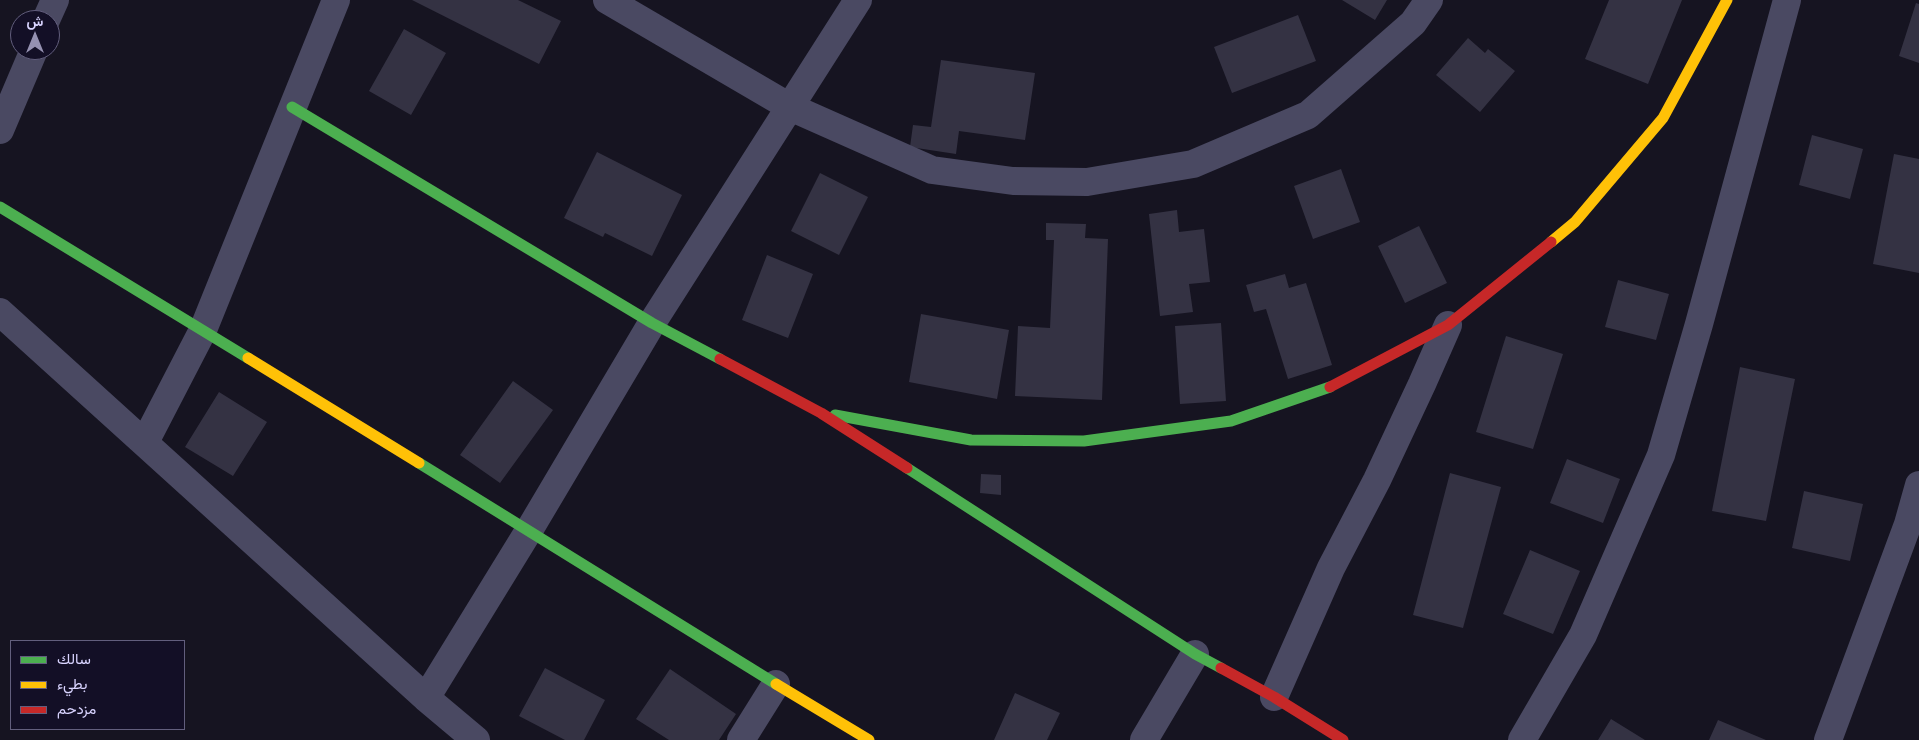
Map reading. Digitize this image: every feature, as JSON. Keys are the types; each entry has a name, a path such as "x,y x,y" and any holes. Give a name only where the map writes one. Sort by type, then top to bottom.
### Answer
{"street":[{"path":"145,442 203,330 336,0"},
{"path":"607,0 790,106 932,170 1013,181 1087,182 1193,164 1308,115 1413,23 1429,0"},
{"path":"426,698 528,532 652,323 858,0"},
{"path":"822,413 971,440 1084,441 1231,421 1332,386 1448,325 1575,222 1663,118 1727,0"},
{"path":"1522,740 1583,636 1661,455 1699,324 1787,0"},
{"path":"0,130 30,60"},
{"path":"292,106 652,323 822,413 1195,654 1274,697 1343,740"},
{"path":"0,208 203,330 528,532 869,740"},
{"path":"0,312 426,698 476,740"},
{"path":"1274,697 1331,568 1376,480 1448,325"},
{"path":"1828,740 1913,527 1919,485"},
{"path":"1144,740 1195,654"},
{"path":"741,740 776,684"}],"building":[{"path":"412,0 518,0 561,21 539,64"},
{"path":"1342,0 1387,0 1375,20"},
{"path":"1609,0 1682,0 1648,84 1585,59"},
{"path":"1916,3 1919,4 1919,63 1899,56"},
{"path":"1298,15 1316,61 1232,93 1214,47"},
{"path":"404,29 446,53 411,115 369,91"},
{"path":"1468,38 1485,53 1488,49 1515,71 1480,112 1436,75"},
{"path":"941,60 1035,73 1025,140 959,131 956,154 910,147 913,125 931,127"},
{"path":"1812,135 1863,149 1850,199 1799,185"},
{"path":"597,152 682,195 652,256 605,233 603,237 564,218"},
{"path":"1894,154 1919,159 1919,273 1873,264"},
{"path":"1341,169 1360,222 1313,239 1294,186"},
{"path":"820,173 868,197 839,255 791,231"},
{"path":"1177,210 1179,232 1204,229 1210,282 1189,284 1193,312 1160,316 1149,214"},
{"path":"1046,223 1086,224 1085,238 1108,239 1102,400 1015,396 1018,326 1050,328 1054,240 1046,240"},
{"path":"1419,226 1447,283 1405,303 1378,246"},
{"path":"767,255 813,274 788,338 742,320"},
{"path":"1285,274 1289,288 1306,283 1332,365 1288,379 1266,309 1254,312 1246,285"},
{"path":"1618,280 1669,294 1656,340 1605,327"},
{"path":"921,314 1009,330 997,399 909,382"},
{"path":"1221,323 1226,401 1180,404 1175,326"},
{"path":"1506,336 1563,354 1533,449 1476,432"},
{"path":"1740,367 1795,379 1766,521 1712,511"},
{"path":"513,381 553,410 500,483 460,455"},
{"path":"219,392 267,422 233,476 185,447"},
{"path":"1567,459 1620,479 1603,523 1550,503"},
{"path":"1450,473 1501,487 1463,628 1413,615"},
{"path":"981,474 1001,475 1001,495 980,493"},
{"path":"1804,491 1863,504 1850,561 1792,548"},
{"path":"1530,550 1580,571 1553,634 1503,614"},
{"path":"545,668 605,700 584,740 565,740 519,716"},
{"path":"670,669 736,714 719,740 669,740 636,719"},
{"path":"1015,693 1060,713 1047,740 994,740"},
{"path":"1611,719 1645,740 1598,740"},
{"path":"1718,720 1766,740 1709,740"}],"traffic: fast":[{"path":"292,107 652,323 720,359"},
{"path":"0,207 248,358"},
{"path":"835,415 971,440 1084,441 1231,421 1330,387"},
{"path":"419,463 776,684"},
{"path":"907,468 1195,654 1221,668"}],"traffic: slow":[{"path":"1551,242 1575,222 1663,118 1727,0"},
{"path":"248,358 419,463"},
{"path":"776,684 869,740"}],"traffic: jam":[{"path":"1330,387 1448,325 1551,242"},
{"path":"720,359 821,413 907,468"},
{"path":"1221,668 1274,697 1343,740"}]}
